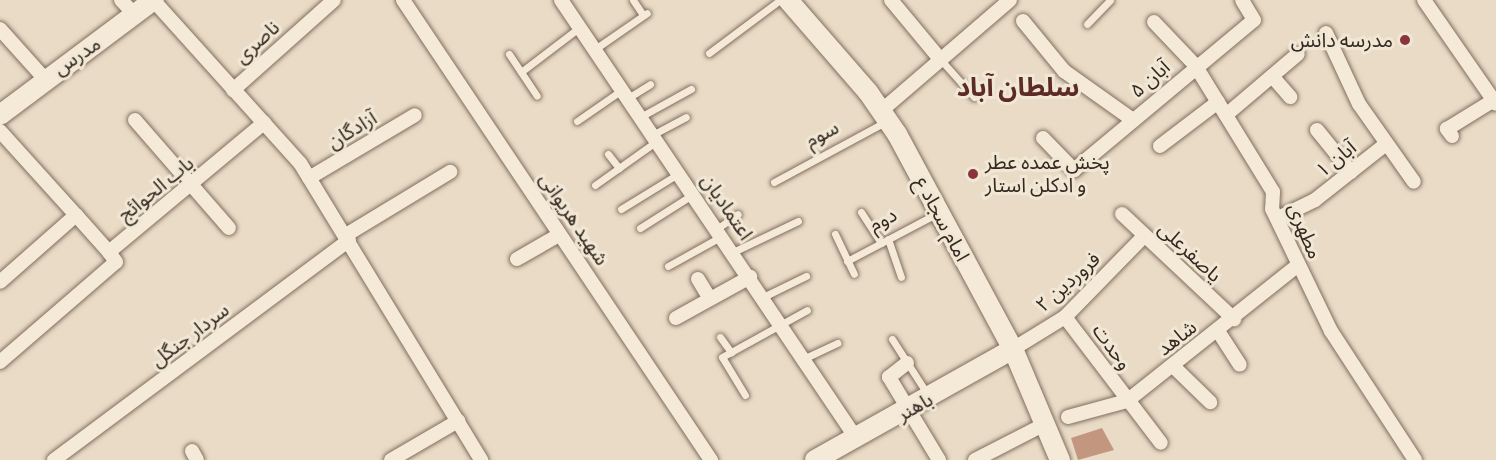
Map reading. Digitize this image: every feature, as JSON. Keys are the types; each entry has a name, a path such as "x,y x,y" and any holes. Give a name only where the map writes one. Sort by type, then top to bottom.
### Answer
{"street":[{"path":"121,0 136,16"},
{"path":"154,0 264,123 309,178 348,238 481,460"},
{"name":"مدرس","path":"0,115 44,78 136,16 154,0"},
{"name":"ناصری","path":"233,90 334,0"},
{"name":"شهید هریوانی","path":"403,0 711,460"},
{"name":"اعتمادیان","path":"561,0 681,173 856,438"},
{"name":"امام سجاد ع","path":"788,0 885,116 1013,349 1060,460"},
{"path":"891,0 940,59"},
{"path":"885,116 940,59 1010,0"},
{"name":"آبان ۵","path":"1043,138 1074,170 1195,65 1254,20 1242,0"},
{"path":"1424,0 1495,102 1447,129 1452,136"},
{"path":"1023,21 1064,71 1133,120"},
{"name":"مطهری","path":"1154,22 1195,65 1273,192 1272,209 1278,218 1297,266 1360,380 1415,460"},
{"path":"0,29 44,78"},
{"path":"1326,33 1359,104 1414,182"},
{"path":"1227,115 1298,54"},
{"path":"1272,76 1290,97"},
{"path":"1160,146 1218,102"},
{"name":"آزادگان","path":"309,178 415,115"},
{"path":"135,120 194,185 229,228"},
{"name":"باب الحوائج","path":"109,252 194,185 264,123"},
{"path":"1317,130 1351,172"},
{"path":"0,131 76,214 116,262 0,362"},
{"name":"آبان ۱","path":"1278,218 1316,200 1386,144"},
{"name":"سردار جنگل","path":"54,460 348,238 450,172"},
{"path":"0,282 76,214"},
{"name":"یاصفرعلی","path":"1122,214 1233,319"},
{"name":"شهید هریوانی","path":"517,259 557,236"},
{"name":"فروردین ۲","path":"1013,349 1065,317 1144,236"},
{"name":"شاهد","path":"1068,417 1127,401 1297,266"},
{"path":"676,318 750,277"},
{"path":"698,279 710,299"},
{"name":"وحدت","path":"1065,317 1127,401"},
{"path":"1218,331 1240,365"},
{"name":"باهنر","path":"815,460 930,399 1013,349"},
{"path":"907,363 889,377 906,412 939,460"},
{"path":"1173,366 1209,402"},
{"path":"1127,401 1161,443"},
{"path":"391,460 458,421"},
{"path":"975,460 1045,424"}],"lane":[{"path":"595,49 645,14 633,0"},
{"path":"709,53 780,0"},
{"path":"1088,24 1110,0"},
{"path":"521,72 580,27"},
{"path":"509,54 537,96"},
{"path":"940,59 974,97"},
{"path":"577,121 626,93 650,84"},
{"path":"642,117 691,89"},
{"name":"سوم","path":"774,182 885,116"},
{"path":"595,185 656,137 686,117"},
{"path":"608,154 619,168"},
{"path":"621,209 681,173"},
{"path":"640,228 694,193"},
{"path":"861,212 884,241 901,277"},
{"name":"دوم","path":"847,261 938,213"},
{"path":"668,266 720,232 738,214"},
{"path":"733,252 798,221"},
{"path":"835,234 854,274"},
{"path":"763,297 806,276"},
{"path":"745,395 722,357 807,310"},
{"path":"720,337 731,352"},
{"path":"892,339 930,399"},
{"path":"804,359 837,343"}],"building":[{"path":"1102,428 1114,450 1078,460 1071,438"}],"place":[{"name":"مدرسه دانش","path":"1405,40"},
{"name":"پخش عمده عطر و ادکلن استار","path":"973,174"}],"district":[{"name":"سلطان آباد","path":"1018,88"}]}
